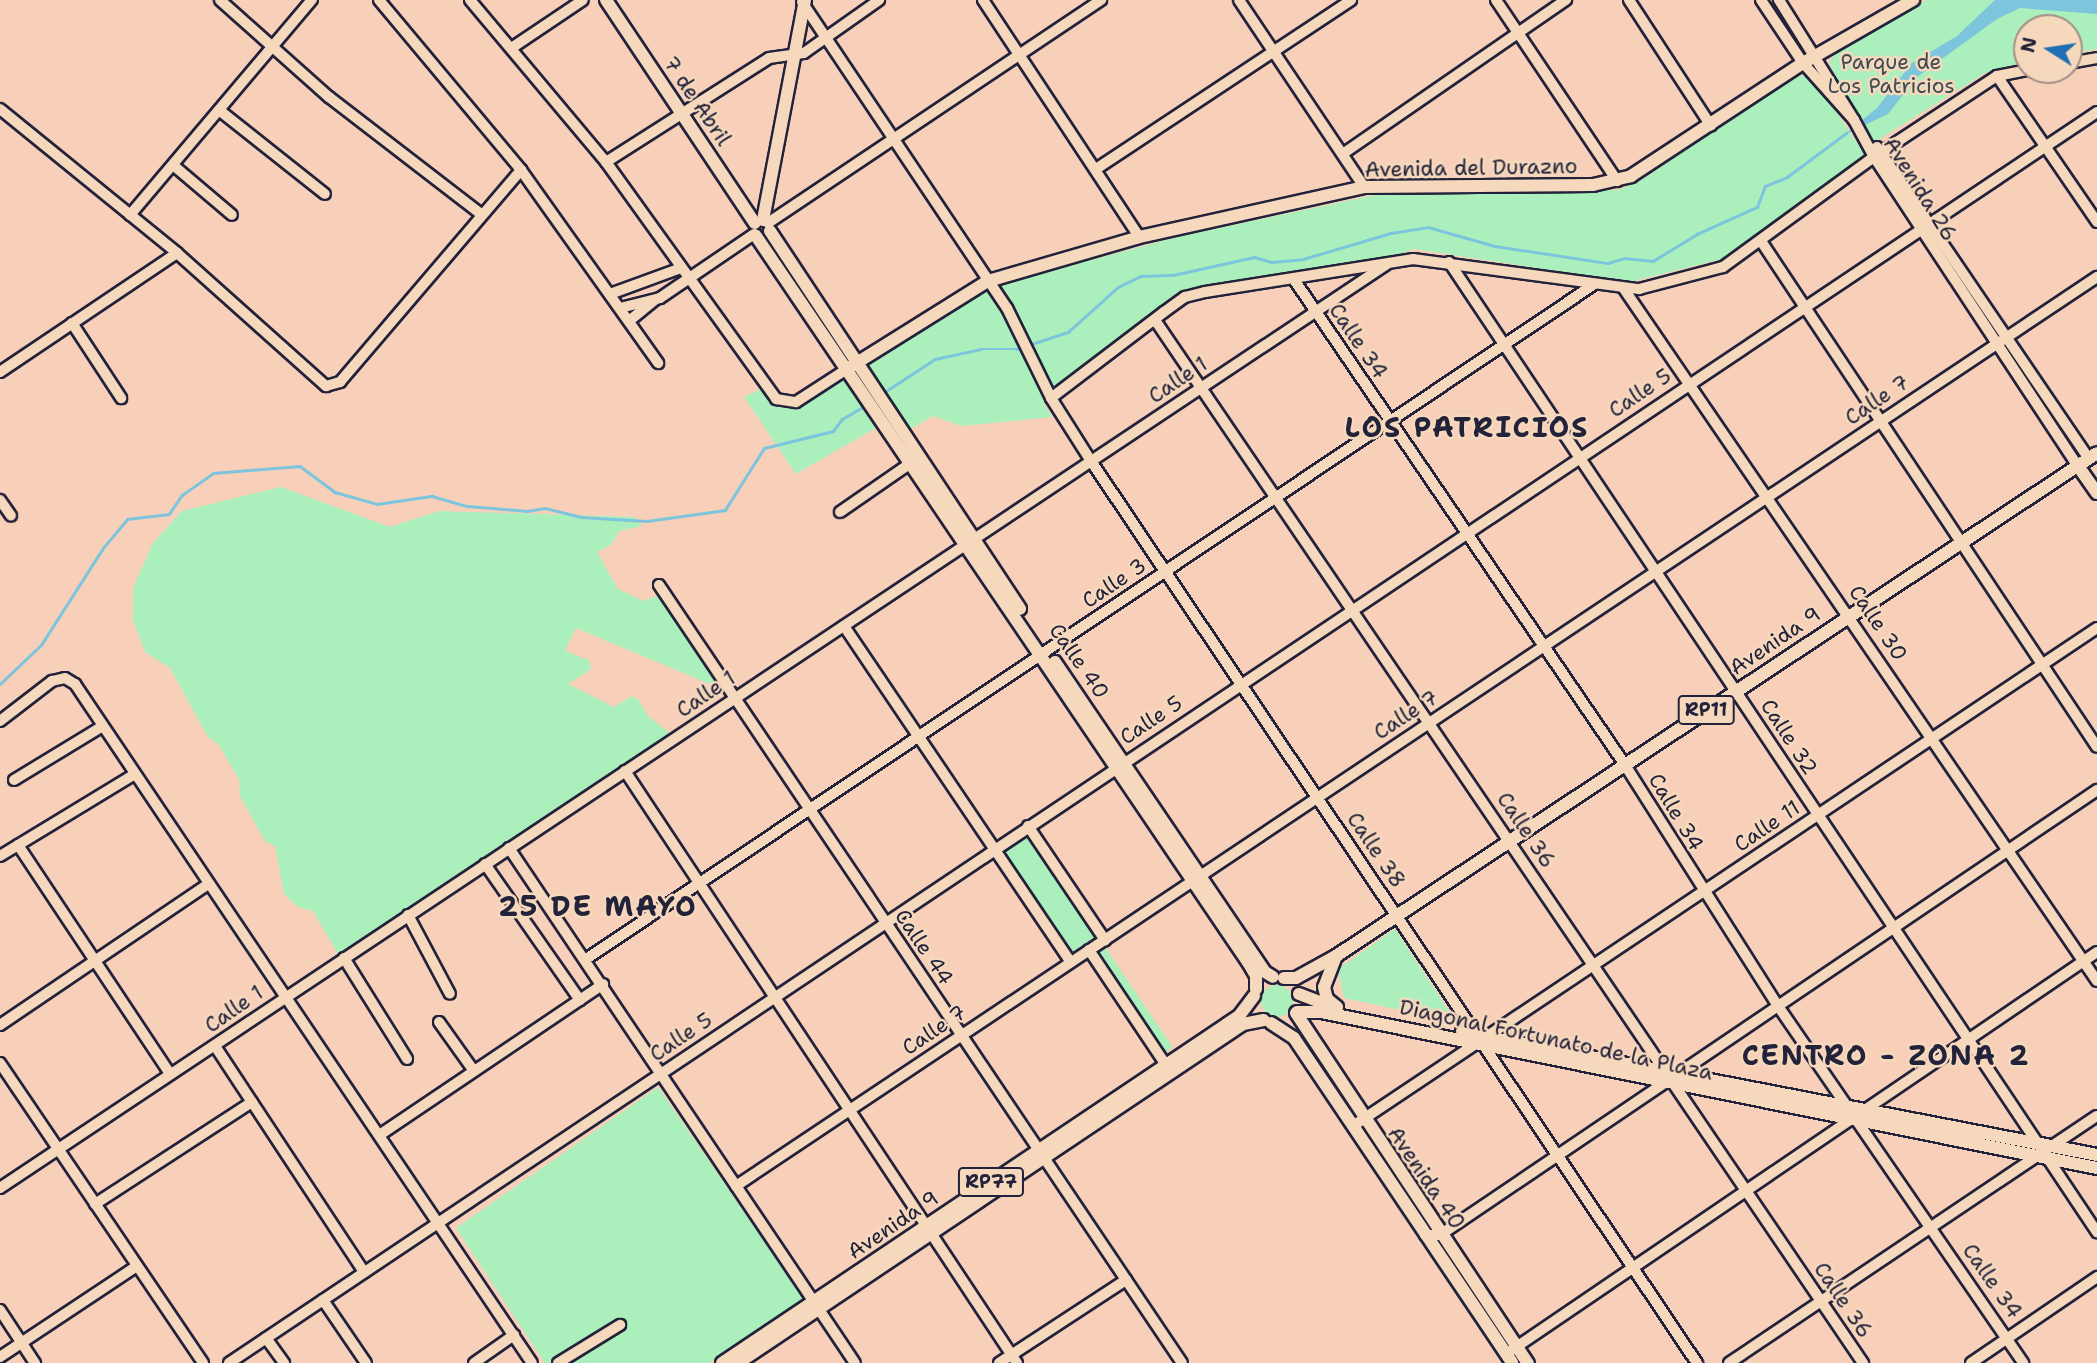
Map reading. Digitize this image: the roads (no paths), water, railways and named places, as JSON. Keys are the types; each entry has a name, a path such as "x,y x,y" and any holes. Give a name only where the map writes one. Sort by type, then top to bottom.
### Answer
{"main road":[{"name":"7 de Abril","path":"606,0 881,411"},
{"name":"Avenida del Durazno","path":"851,366 988,281 1139,237 1364,187 1593,185 1617,181 1711,126 1803,63 1913,0"},
{"path":"761,228 803,2"},
{"name":"Calle 40","path":"881,411 1197,878 1265,972 1278,978"},
{"name":"Avenida 26","path":"2088,459 2097,471"},
{"name":"Avenida 26","path":"2088,459 2097,493"},
{"name":"Avenida 9","path":"1278,978 1296,978 1336,956 2088,459"},
{"name":"Calle 40","path":"1197,878 1257,979 1255,993"},
{"path":"1336,956 1324,987 1327,999 1338,1007"},
{"name":"Avenida 9","path":"1298,993 1336,956"},
{"path":"1255,993 1255,1010 1268,1022 1282,1023 1296,1012 1298,993 1278,978"},
{"name":"RP11","path":"1255,993 1278,978"},
{"name":"Avenida 9","path":"1042,1154 1239,1016 1255,993"},
{"name":"Diagonal Fortunato de la Plaza","path":"1298,993 1338,1007 1480,1040"},
{"name":"Diagonal Fortunato de la Plaza","path":"1296,1012 1321,1012 1480,1040 2043,1151 2097,1168"},
{"name":"Avenida 40","path":"1296,1012 1425,1235 1509,1359"},
{"name":"Avenida 9","path":"738,1363 927,1230 1243,1024 1268,1022"},
{"name":"Avenida 40","path":"1268,1022 1289,1032 1440,1235 1528,1363"},
{"name":"Diagonal Fortunato de la Plaza","path":"2043,1151 2097,1155"},
{"name":"Avenida 9","path":"722,1363 817,1305"}],"street":[{"path":"219,0 337,103 481,215"},
{"path":"130,215 312,0"},
{"path":"379,0 521,170 658,363"},
{"path":"470,0 513,47 606,162 781,403 796,402 851,366"},
{"path":"513,47 583,0"},
{"path":"606,162 769,58 794,56 879,0"},
{"path":"983,0 1139,237"},
{"path":"629,321 655,300 1101,0"},
{"path":"1239,0 1344,153 1364,187"},
{"path":"1096,169 1351,0"},
{"path":"1496,0 1617,181"},
{"path":"1344,153 1566,0"},
{"path":"1629,0 1711,126"},
{"path":"1761,0 1803,63 1854,120"},
{"path":"1779,0 1854,120"},
{"name":"Calle 38","path":"803,2 988,281 1031,355 1051,398 1091,461 1556,1157 1634,1266 1697,1363"},
{"path":"1624,289 1639,289 1723,267 1878,154 1997,76 2013,73"},
{"path":"1997,76 2097,222"},
{"path":"0,109 177,253 329,386 340,382 521,170"},
{"path":"219,110 325,194"},
{"name":"Calle 5","path":"229,1363 364,1272 442,1224 1028,826 2097,112"},
{"name":"Avenida 26","path":"1854,120 1926,226 2007,337 2088,459"},
{"path":"173,165 232,215"},
{"name":"Avenida 26","path":"1926,226 1997,343 2088,459"},
{"path":"1761,241 2097,747"},
{"path":"0,372 177,253"},
{"name":"Calle 1","path":"0,1188 1388,264 1413,259 1446,261 1624,289"},
{"name":"Calle 32","path":"1446,261 2097,1232"},
{"path":"1051,398 1185,297 1388,264"},
{"path":"610,293 681,268"},
{"name":"Calle 7","path":"736,1186 2097,277"},
{"name":"Calle 34","path":"1294,281 1463,534 1625,765 1702,892 1778,1006 1857,1115 2023,1363"},
{"name":"Calle 3","path":"586,959 1593,285"},
{"name":"Calle 30","path":"1624,289 1766,497 1850,614 2007,852 2097,981"},
{"path":"620,308 655,300"},
{"name":"Calle 36","path":"1155,320 1428,723 1511,840 1592,966 1863,1363"},
{"path":"72,324 121,398"},
{"path":"840,513 915,460"},
{"path":"0,500 11,516"},
{"name":"Calle 44","path":"659,585 1182,1363"},
{"path":"844,625 1072,962"},
{"name":"Calle 11","path":"1358,1123 2097,628"},
{"path":"0,721 52,681 65,678 75,684 101,727 284,998 442,1224 532,1363"},
{"path":"14,780 101,727"},
{"path":"625,771 847,1112 1014,1359"},
{"path":"0,856 133,775"},
{"path":"1425,1235 1440,1235 2097,790"},
{"path":"1028,826 1105,940"},
{"path":"18,845 170,1074"},
{"path":"509,848 603,984 855,1363"},
{"path":"485,864 580,1000"},
{"path":"0,1025 208,885"},
{"path":"408,915 450,994"},
{"path":"1089,950 1166,1065"},
{"path":"1509,1359 1517,1346 2097,952"},
{"path":"344,958 407,1059"},
{"path":"381,1134 603,984"},
{"path":"439,1022 474,1071"},
{"path":"215,1046 364,1272"},
{"path":"0,1063 203,1363"},
{"path":"95,1204 252,1102"},
{"path":"1729,1363 2097,1115"},
{"path":"0,1357 137,1266"},
{"path":"1971,1363 2097,1277"},
{"path":"999,1363 1014,1359 1126,1280"},
{"path":"323,1300 366,1363"},
{"path":"0,1310 35,1363"},
{"path":"558,1363 621,1325"},
{"path":"474,1363 514,1335"},
{"path":"266,1338 284,1363"}],"water":[{"path":"1995,0 2097,0 2097,14 2020,8 1997,19 1917,77 1888,114 1844,135 1877,108 1912,63 1957,36"}],"waterway":[{"path":"883,393 935,359 981,349 1016,349 1068,332 1118,287 1141,276 1173,275 1254,257 1271,262 1303,259 1391,233 1428,227 1495,246 1608,263 1624,258 1653,261 1697,234 1757,207 1765,186 1787,177 1846,133"},
{"path":"0,684 41,645 103,548 127,519 169,514 182,495 213,473 300,466 335,492 377,504 432,496 468,506 527,511 545,508 581,517 647,521 725,510 764,448 833,431 842,419 866,405"}],"district":[{"name":"LOS PATRICIOS","path":"1467,427"},
{"name":"25 DE MAYO","path":"598,906"},
{"name":"CENTRO - ZONA 2","path":"1886,1055"}],"park label":[{"name":"Parque de Los Patricios","path":"1891,74"}]}
